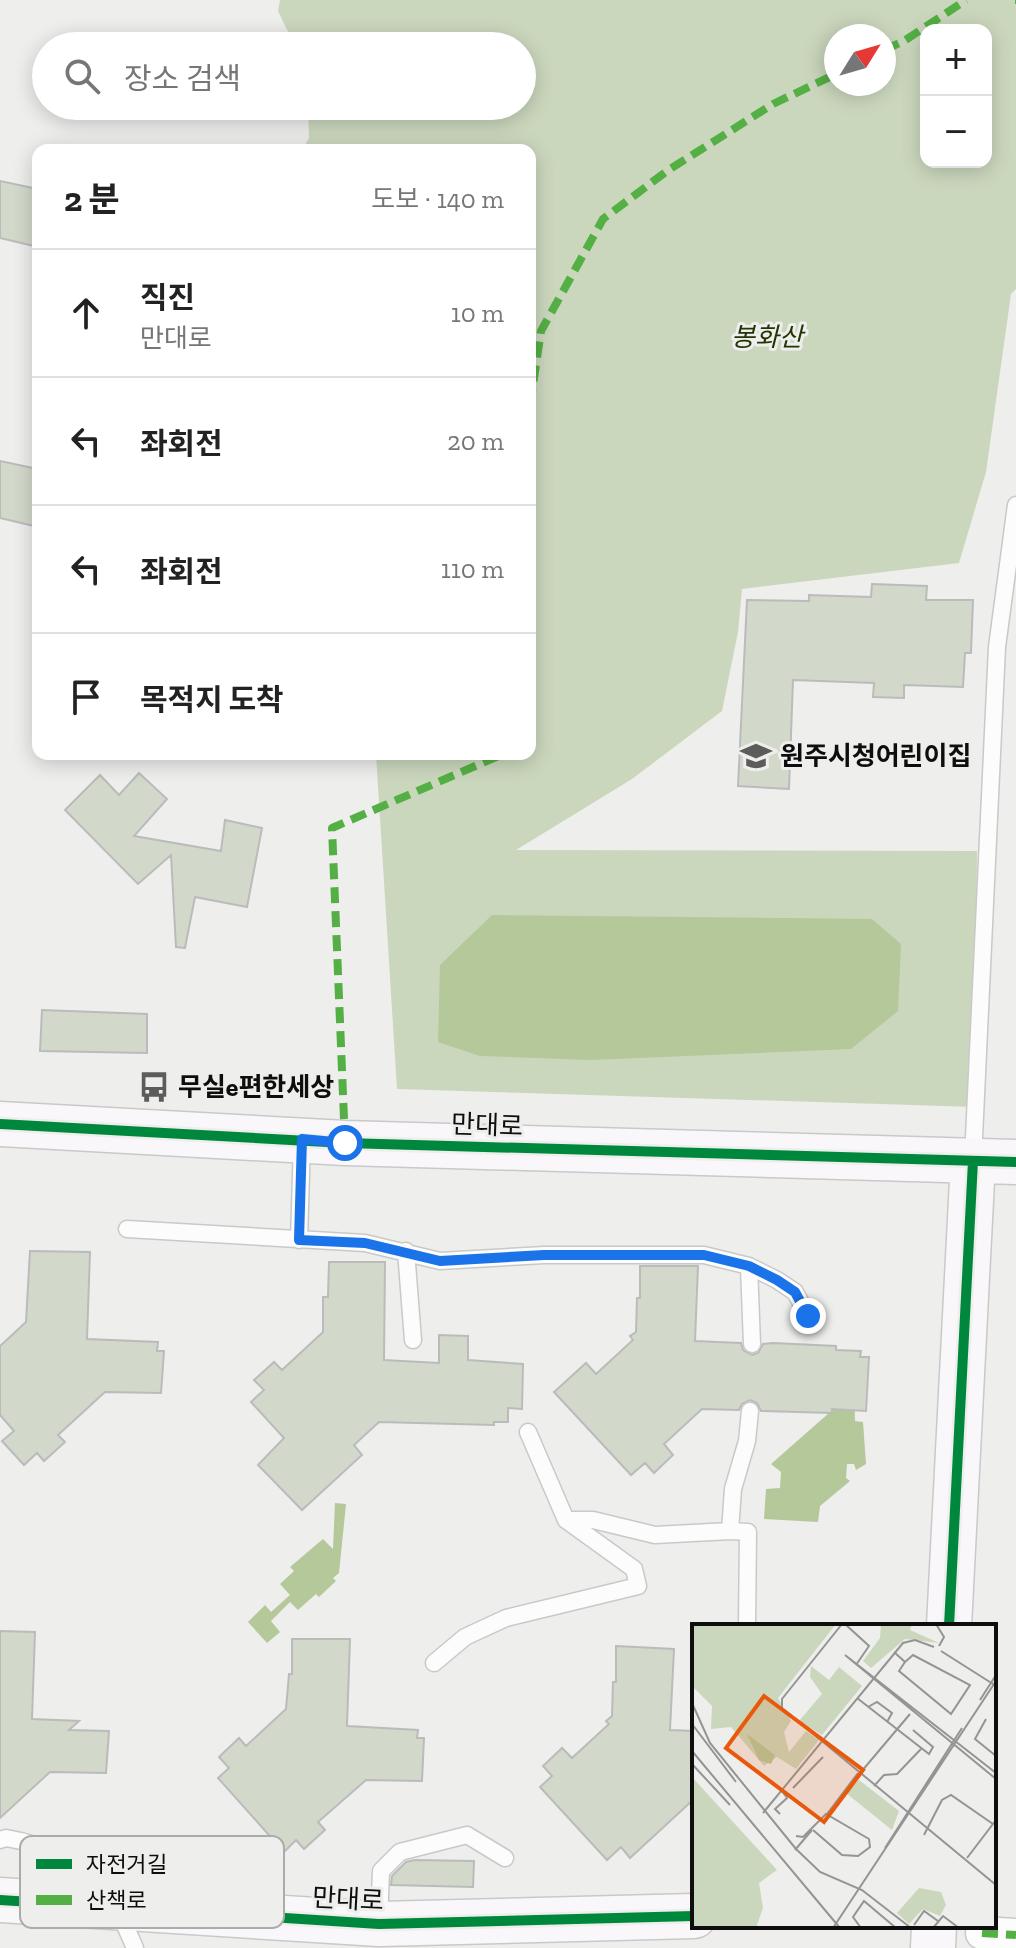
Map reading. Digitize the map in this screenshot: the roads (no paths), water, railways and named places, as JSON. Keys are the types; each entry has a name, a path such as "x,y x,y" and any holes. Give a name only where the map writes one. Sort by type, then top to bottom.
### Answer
{"street":[{"name":"만대로","path":"0,1124 302,1139 1016,1162"},
{"path":"949,1624 973,1161"},
{"name":"만대로","path":"0,1900 20,1901"},
{"name":"만대로","path":"284,1918 379,1924 692,1916"},
{"path":"933,1948 934,1928"},
{"path":"982,1933 1016,1935"}],"lane":[{"path":"973,1161 997,647 1016,505"},
{"path":"299,1240 302,1139"},
{"path":"127,1229 365,1243 440,1261 544,1255 704,1255 749,1266 795,1292 808,1316"},
{"path":"406,1251 413,1340"},
{"path":"749,1266 752,1344"},
{"path":"730,1531 733,1489 747,1441 750,1411"},
{"path":"434,1663 465,1637 506,1618 638,1586 634,1569 566,1520 528,1432"},
{"path":"566,1520 593,1520 655,1535 748,1532 747,1624"},
{"path":"379,1924 381,1871 400,1852 467,1835 505,1858"},
{"path":"0,1840 20,1841"},
{"path":"126,1928 135,1948"}],"place":[{"name":"원주시청어린이집","path":"756,756"},
{"name":"무실e편한세상","path":"154,1087"}],"park label":[{"name":"봉화산","path":"767,337"}]}
